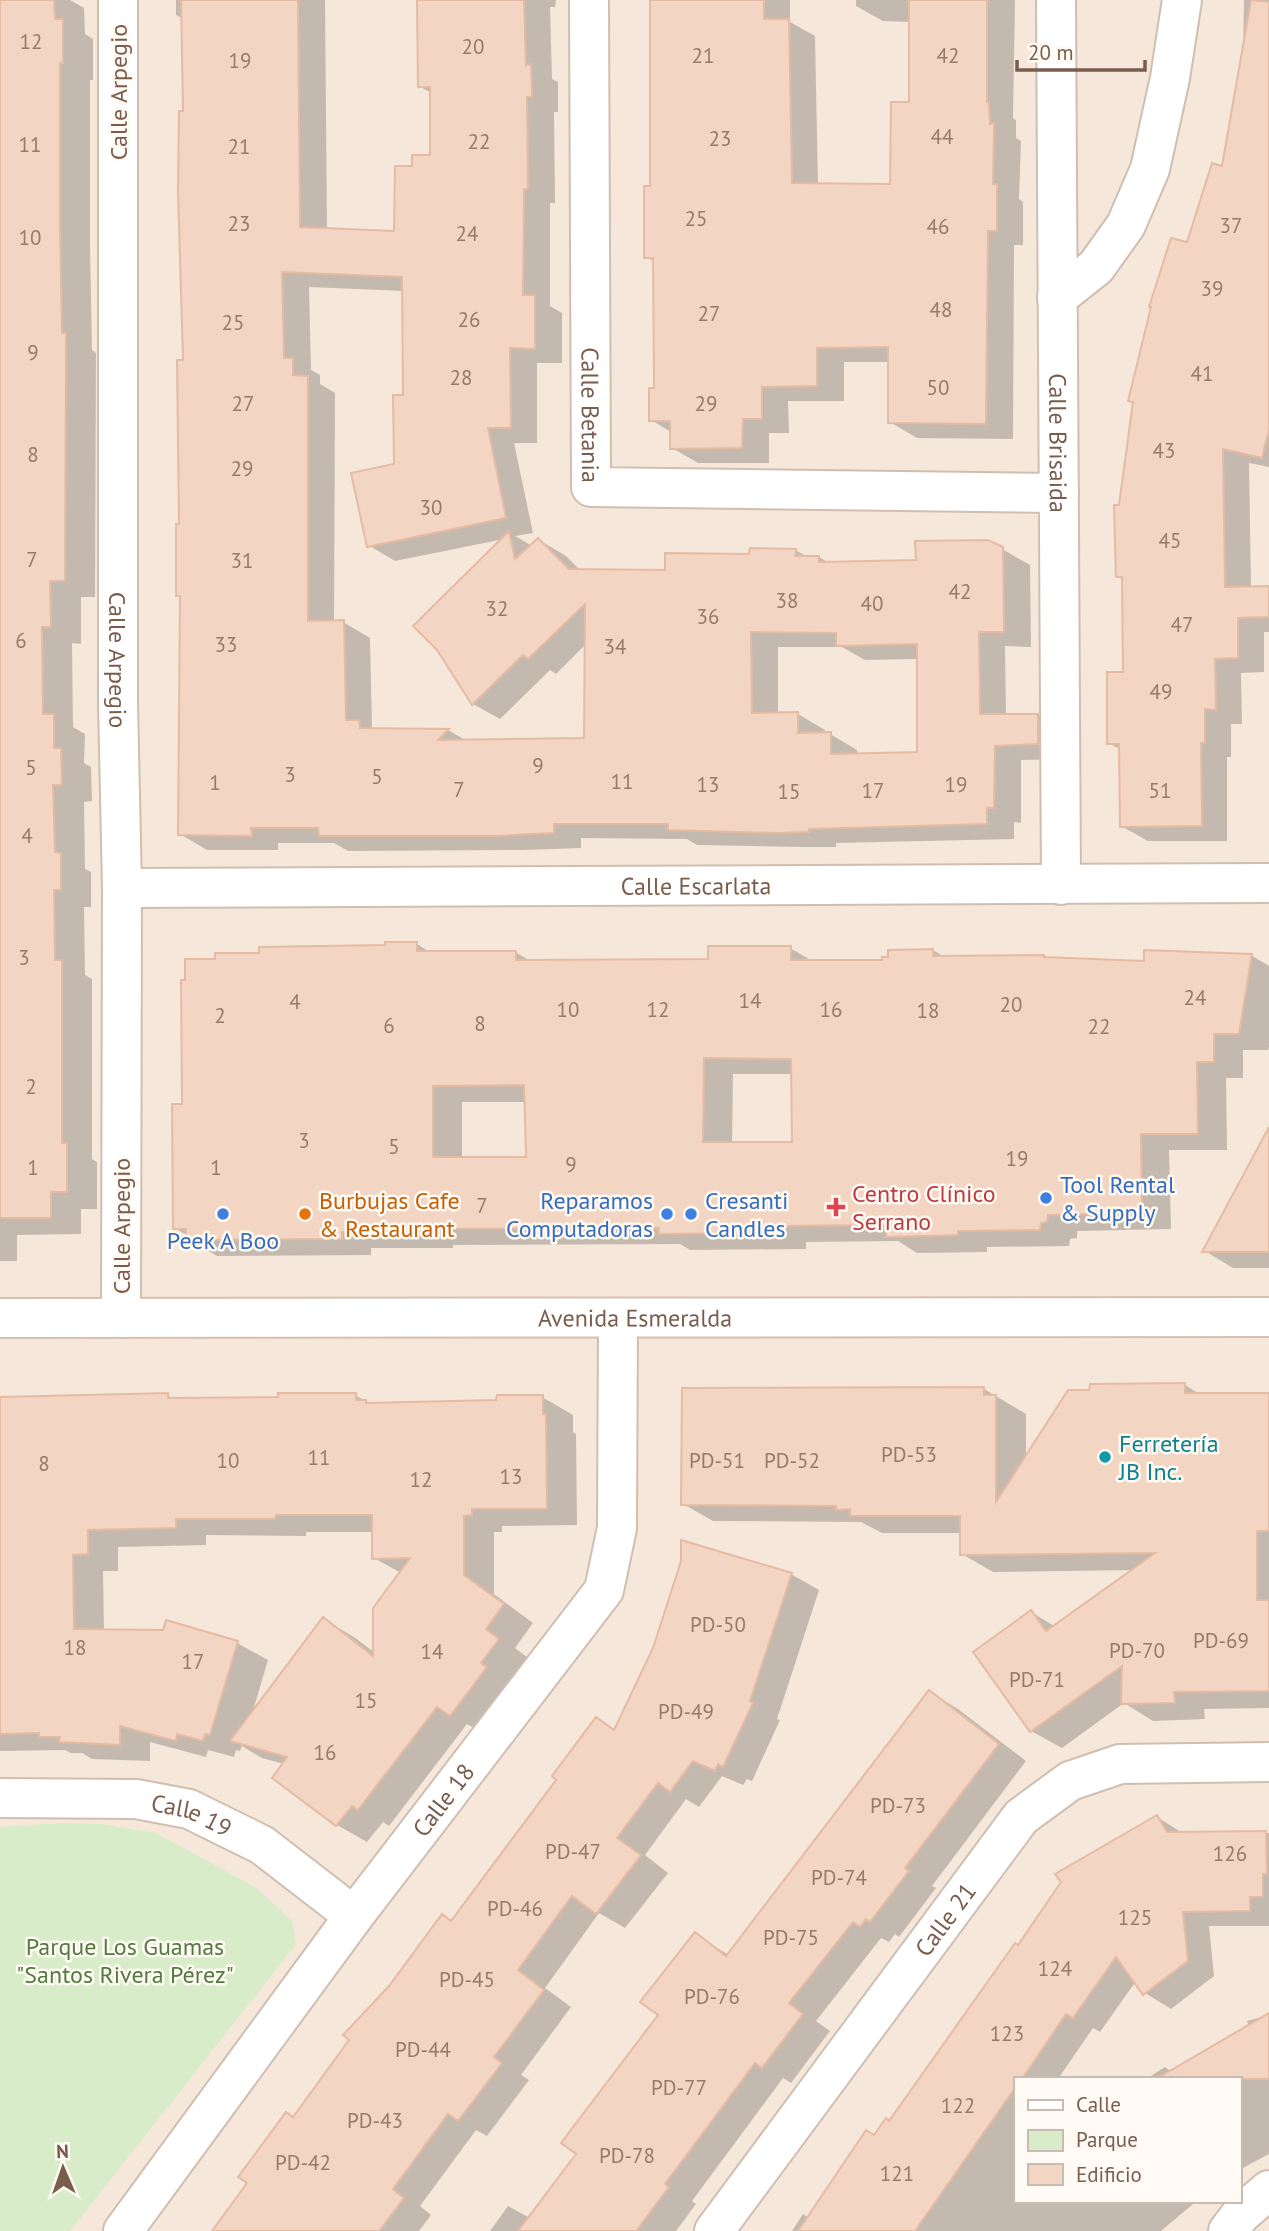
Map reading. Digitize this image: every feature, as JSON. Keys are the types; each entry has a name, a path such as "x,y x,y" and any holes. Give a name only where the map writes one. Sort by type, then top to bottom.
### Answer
{"street":[{"name":"Calle Arpegio","path":"118,0 121,1318"},
{"name":"Calle Betania","path":"589,0 591,487 1059,493"},
{"name":"Calle Brisaida","path":"1056,0 1061,885"},
{"path":"1056,299 1096,267 1126,225 1150,169 1170,78 1182,0"},
{"name":"Calle Escarlata","path":"122,888 1269,883"},
{"name":"Avenida Esmeralda","path":"0,1318 1269,1317"},
{"name":"Calle 18","path":"122,2231 354,1916 604,1590 617,1528 618,1319"},
{"name":"Calle 21","path":"714,2231 1021,1817 1070,1781 1120,1764 1269,1762"},
{"name":"Calle 19","path":"0,1798 136,1799 189,1809 262,1844 354,1916"},
{"path":"1228,2231 1241,2214 1269,2190"}],"shaded area":[{"path":"0,0 1269,0 1269,2231 0,2231"}],"green space":[{"name":"Parque Los Guamas \"Santos Rivera Pérez\"","path":"63,1823 101,1824 156,1833 255,1887 292,1921 296,1944 70,2231 0,2231 0,1827"}],"building":[{"path":"0,0 54,0 55,19 63,19 63,63 60,63 60,228 62,333 66,333 65,581 50,581 51,627 42,627 43,714 54,714 54,748 61,748 62,785 53,785 55,852 61,853 61,890 54,890 55,960 62,960 62,1143 67,1143 67,1192 51,1192 51,1218 0,1218"},
{"path":"181,0 298,0 300,227 394,231 395,166 412,166 412,155 430,155 430,87 418,87 417,0 524,0 526,65 531,64 532,97 527,97 528,189 524,189 523,295 535,295 535,349 510,348 511,428 488,428 506,518 367,547 351,473 394,464 393,395 403,395 402,277 282,272 284,358 293,358 293,375 308,376 308,621 344,620 346,720 359,720 360,728 449,729 438,740 584,738 585,604 528,659 523,655 472,705 437,650 413,626 509,531 515,559 538,538 569,569 665,570 665,553 749,554 750,548 796,549 795,556 819,556 819,562 916,560 915,541 988,540 1003,547 1004,632 979,632 980,714 1038,714 1038,744 995,746 994,808 987,808 987,824 809,829 809,832 777,833 668,830 668,824 554,824 554,833 495,836 319,836 318,828 251,828 252,836 178,835 180,596 176,596 176,524 179,524 177,360 183,360 178,192 179,111 183,111","holes":["751,632 836,633 836,646 917,644 917,752 831,754 831,732 798,733 798,712 752,713"]},
{"path":"650,0 764,0 764,19 789,19 792,183 890,184 891,102 909,102 909,0 987,0 987,102 990,124 994,123 993,184 997,184 997,231 988,231 986,424 888,423 888,347 817,348 817,386 762,387 762,419 743,419 742,448 670,449 670,421 649,421 649,388 654,388 653,258 644,258 644,186 650,186"},
{"path":"1251,0 1269,2 1269,429 1262,458 1223,449 1225,587 1269,586 1269,617 1238,618 1238,658 1215,659 1216,710 1205,709 1205,743 1201,743 1202,826 1120,827 1119,744 1107,744 1107,672 1123,672 1122,577 1116,577 1114,505 1119,505 1133,402 1128,401 1149,307 1171,238 1187,242 1212,163 1222,166"},
{"path":"385,942 417,942 417,951 516,951 516,960 708,959 708,946 791,946 791,960 882,960 882,957 888,957 888,950 933,949 933,956 1044,955 1144,961 1144,950 1252,954 1239,1034 1214,1034 1214,1062 1197,1062 1198,1134 1141,1134 1142,1213 1048,1215 1047,1222 1041,1223 1040,1230 958,1231 958,1235 886,1237 887,1225 777,1226 777,1233 659,1234 659,1228 424,1229 424,1232 342,1232 342,1239 186,1240 186,1229 173,1229 172,1104 182,1104 181,980 185,980 185,959 215,959 215,953 259,953 259,947 385,945","holes":["704,1058 791,1059 792,1142 703,1142","524,1085 526,1157 433,1157 433,1086"]},
{"path":"1269,1127 1269,1252 1202,1252"},
{"path":"1185,1383 1185,1393 1269,1393 1269,1531 1257,1531 1257,1600 1269,1600 1269,1691 1174,1692 1175,1703 1121,1704 1122,1666 1030,1732 973,1652 1031,1610 1046,1631 1155,1553 960,1555 960,1516 850,1516 850,1509 836,1510 836,1506 681,1505 682,1388 984,1387 984,1395 996,1395 996,1502 1068,1390 1089,1390 1090,1384"},
{"path":"168,1393 168,1398 356,1393 356,1400 366,1400 366,1403 496,1400 497,1395 543,1395 543,1414 546,1414 547,1509 472,1509 472,1515 464,1516 464,1575 504,1604 486,1629 499,1639 481,1663 487,1667 450,1716 437,1707 358,1810 352,1806 336,1826 272,1778 287,1757 230,1741 323,1617 373,1656 373,1608 410,1558 372,1559 372,1515 176,1519 176,1528 88,1530 88,1554 73,1555 74,1629 163,1630 166,1620 238,1641 210,1735 205,1734 203,1741 177,1734 176,1741 120,1726 120,1745 59,1742 60,1737 39,1737 39,1733 0,1734 0,1397"},
{"path":"681,1540 792,1573 750,1701 753,1703 723,1767 718,1764 715,1771 693,1761 670,1792 658,1783 617,1838 641,1855 596,1914 572,1896 518,1970 544,1990 494,2057 502,2063 458,2121 448,2114 393,2189 404,2198 379,2231 212,2231 247,2183 238,2177 286,2112 293,2117 349,2040 343,2035 389,1986 442,1914 451,1921 556,1780 552,1776 596,1717 614,1730 653,1648 681,1561"},
{"path":"929,1690 999,1744 905,1868 909,1871 870,1922 866,1919 860,1927 853,1922 789,2003 803,2014 762,2068 755,2063 665,2184 669,2187 636,2231 518,2231 576,2154 561,2143 658,2015 640,2002 695,1932 726,1956"},
{"path":"1157,1815 1167,1832 1266,1831 1267,1874 1263,1874 1263,1897 1250,1897 1250,1911 1183,1912 1188,1961 1143,1995 1116,1957 1073,2018 1066,2014 1023,2077 1014,2077 1014,2089 915,2231 798,2231 866,2130 874,2135 886,2118 889,2121 1015,1943 1018,1945 1061,1882 1055,1874"},
{"path":"1269,2013 1269,2079 1159,2077"}],"place":[{"name":"Tool Rental & Supply","path":"1046,1198"},
{"name":"Centro Clínico Serrano","path":"836,1207"},
{"name":"Peek A Boo","path":"223,1214"},
{"name":"Burbujas Cafe & Restaurant","path":"305,1214"},
{"name":"Reparamos Computadoras","path":"667,1214"},
{"name":"Cresanti Candles","path":"691,1214"},
{"name":"Ferretería JB Inc.","path":"1105,1457"}]}
